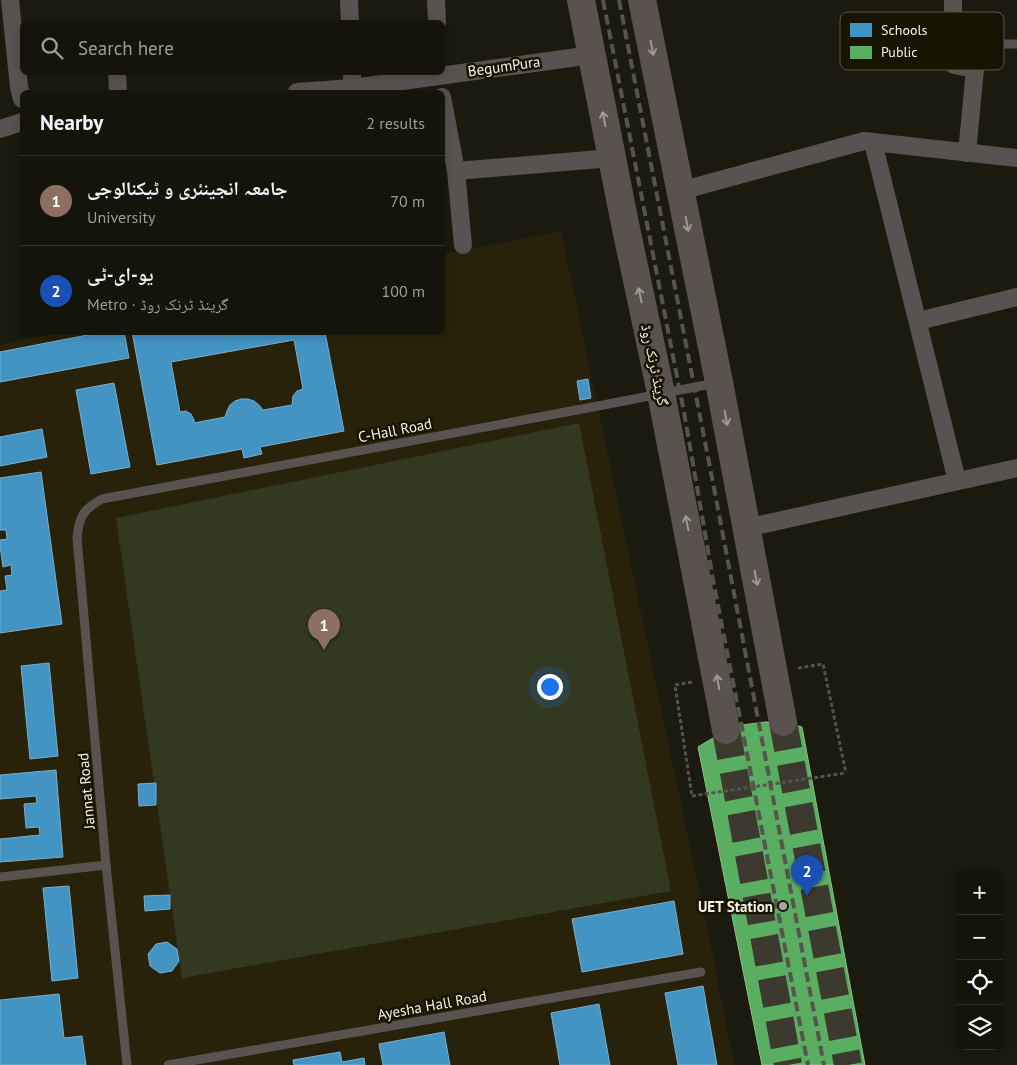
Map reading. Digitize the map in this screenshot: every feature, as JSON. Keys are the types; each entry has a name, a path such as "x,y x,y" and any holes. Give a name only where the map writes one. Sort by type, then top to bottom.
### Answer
{"main road":[{"name":"گرینڈ ٹرنک روڈ","path":"581,0 661,393 726,730"},
{"path":"642,0 719,382 782,722"}],"street":[{"path":"10,0 20,91"},
{"path":"349,0 350,20"},
{"path":"436,0 436,20"},
{"name":"BegumPura","path":"305,90 352,80 440,80 592,55"},
{"path":"967,153 975,70"},
{"path":"117,75 118,90"},
{"path":"445,113 456,171 450,193 463,245"},
{"path":"0,129 20,123"},
{"path":"680,191 864,141 1017,158"},
{"path":"873,142 957,481"},
{"path":"456,171 612,158"},
{"path":"918,321 1017,297"},
{"path":"746,528 1017,468"}],"lane":[{"path":"1004,44 1017,44"},
{"name":"C-Hall Road","path":"82,514 90,505 102,499 719,382"},
{"name":"Jannat Road","path":"82,514 78,524 77,538 126,1065"},
{"path":"0,877 106,865"},
{"name":"Ayesha Hall Road","path":"168,1065 700,972"}],"path":[{"path":"717,677 675,685 692,796 846,773 823,664 773,673"}],"shaded area":[{"path":"561,231 713,956 734,1065 0,1065 0,345 45,335 445,335 445,254"}],"green space":[{"path":"579,423 671,891 182,978 116,518"}],"building: Schools":[{"path":"88,335 125,335 129,358 0,382 0,352"},
{"path":"133,335 326,335 344,431 260,447 262,454 244,458 242,449 157,465","holes":["294,340 303,389 297,391 293,396 292,405 263,410 254,401 241,399 230,405 225,417 194,423 191,414 186,411 180,412 171,362"]},
{"path":"588,379 591,398 580,400 577,381"},
{"path":"114,383 130,467 91,474 76,390"},
{"path":"42,429 47,457 0,466 0,437"},
{"path":"41,472 62,624 0,633 0,591 7,590 5,576 12,575 11,565 3,567 0,546 0,540 7,539 6,530 0,530 0,478"},
{"path":"49,663 58,756 30,759 21,666"},
{"path":"56,770 63,857 0,862 0,839 40,835 39,827 26,828 24,804 37,803 36,796 0,799 0,775"},
{"path":"156,783 156,805 139,806 138,784"},
{"path":"69,886 78,978 52,981 43,888"},
{"path":"170,895 170,909 145,911 144,896"},
{"path":"674,901 683,954 582,972 572,919"},
{"path":"167,942 177,949 179,961 172,971 160,973 150,966 148,954 156,944"},
{"path":"703,986 717,1065 678,1065 665,993"},
{"path":"59,994 64,1038 82,1036 86,1065 0,1065 0,1000"},
{"path":"599,1004 610,1065 560,1065 551,1013"},
{"path":"444,1032 450,1065 383,1065 379,1044"},
{"path":"340,1052 342,1062 364,1058 365,1065 294,1065 293,1060"}],"building: Public":[{"name":"UET Station","path":"783,722 802,727 865,1065 762,1065 698,747 735,726"}],"tunnel":[{"path":"783,722 848,1065"},
{"path":"726,730 788,1065"}],"railway":[{"path":"603,0 684,412 714,585 808,1065"},
{"path":"619,0 824,1065"}],"place":[{"name":"جامعہ انجینئری و ٹیکنالوجی","path":"324,650"},
{"name":"یو-ای-ٹی","path":"807,896"},
{"name":"UET Station","path":"783,906"}]}
